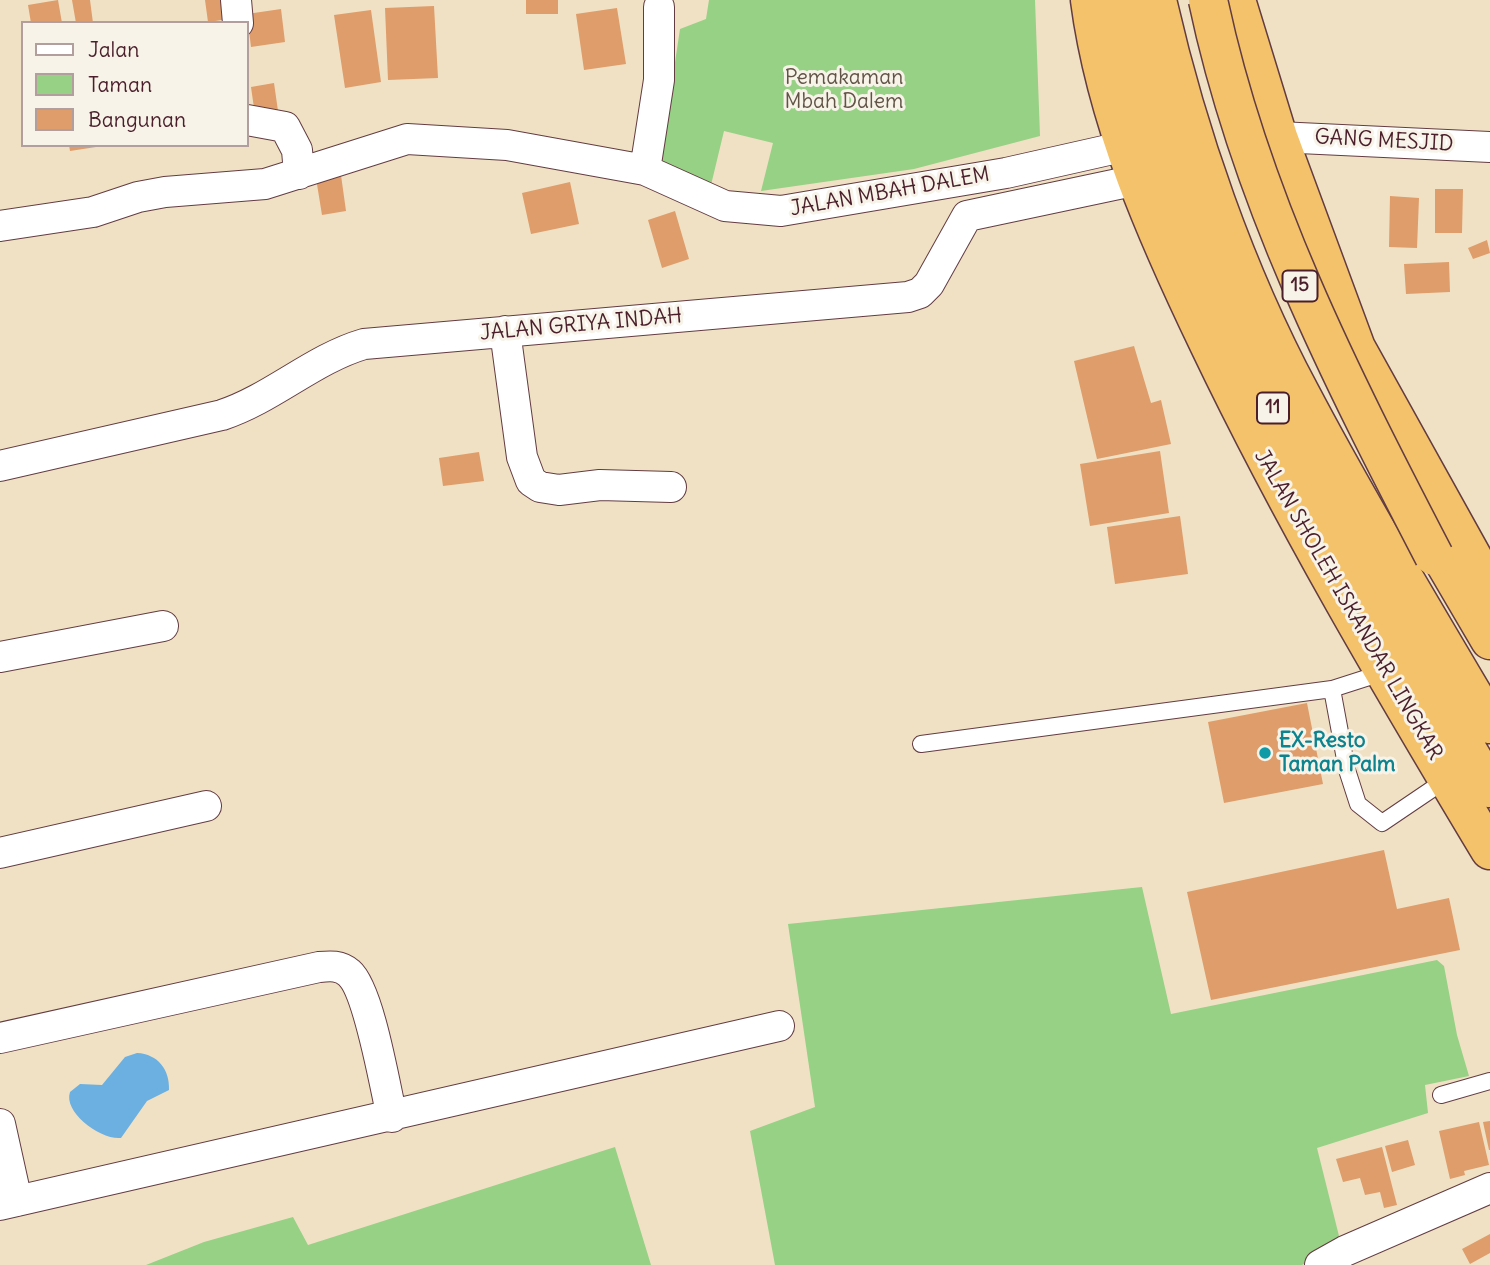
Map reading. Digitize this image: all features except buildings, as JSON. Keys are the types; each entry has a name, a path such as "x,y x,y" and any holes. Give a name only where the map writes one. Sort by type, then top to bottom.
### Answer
{"highway":[{"name":"JALAN SHOLEH ISKANDAR LINGKAR","path":"1090,0 1094,30 1132,163 1170,261 1257,445 1385,672 1490,850"},
{"name":"11","path":"1120,0 1160,149 1241,350 1394,627 1490,788"},
{"name":"15","path":"1157,0 1168,51 1202,160 1251,289 1299,391 1490,724"},
{"path":"1201,0 1224,104 1306,328 1490,640"},
{"name":"15","path":"1208,0 1247,146 1298,281 1338,369 1434,556 1490,652"},
{"path":"1236,0 1278,137 1356,348 1490,589"}],"street":[{"path":"236,0 238,21"},
{"path":"645,170 659,80 659,7"},
{"path":"248,120 285,127 297,150 299,174"},
{"name":"GANG MESJID","path":"1278,137 1490,146"},
{"name":"JALAN MBAH DALEM","path":"0,226 93,212 138,197 265,184 407,139 507,145 645,170 725,206 781,211 1006,173 1132,163"},
{"name":"JALAN GRIYA INDAH","path":"0,466 222,415 242,407 339,351 364,344 908,297 920,293 929,284 967,216 1132,163"},
{"path":"505,331 522,457 531,481 540,487 559,490 600,485 671,487"},
{"path":"0,657 163,626"},
{"path":"0,853 206,806"},
{"path":"0,1038 319,967 336,966 347,970 362,991 392,1117"},
{"path":"0,1124 9,1203 779,1026"},
{"path":"1321,1265 1345,1251 1490,1188"}],"lane":[{"path":"921,744 1332,689 1385,672"},
{"path":"1332,689 1347,770 1358,804 1382,822 1447,779"},
{"path":"1441,1095 1490,1081"}],"green space":[{"name":"Pemakaman Mbah Dalem","path":"709,0 1035,0 1040,136 914,169 761,191 773,143 724,131 711,185 660,162 680,29 706,19"},
{"path":"1142,887 1171,1014 1437,960 1444,966 1457,1035 1469,1076 1425,1085 1428,1113 1317,1148 1341,1244 1302,1265 775,1265 750,1131 815,1107 788,924"},
{"path":"615,1147 651,1265 146,1265 204,1242 293,1217 308,1245"}],"water":[{"path":"137,1053 151,1056 161,1064 167,1076 169,1090 147,1101 121,1138 94,1130 72,1108 70,1092 80,1084 102,1085 125,1057"}],"place":[{"name":"EX-Resto Taman Palm","path":"1265,753"}]}
